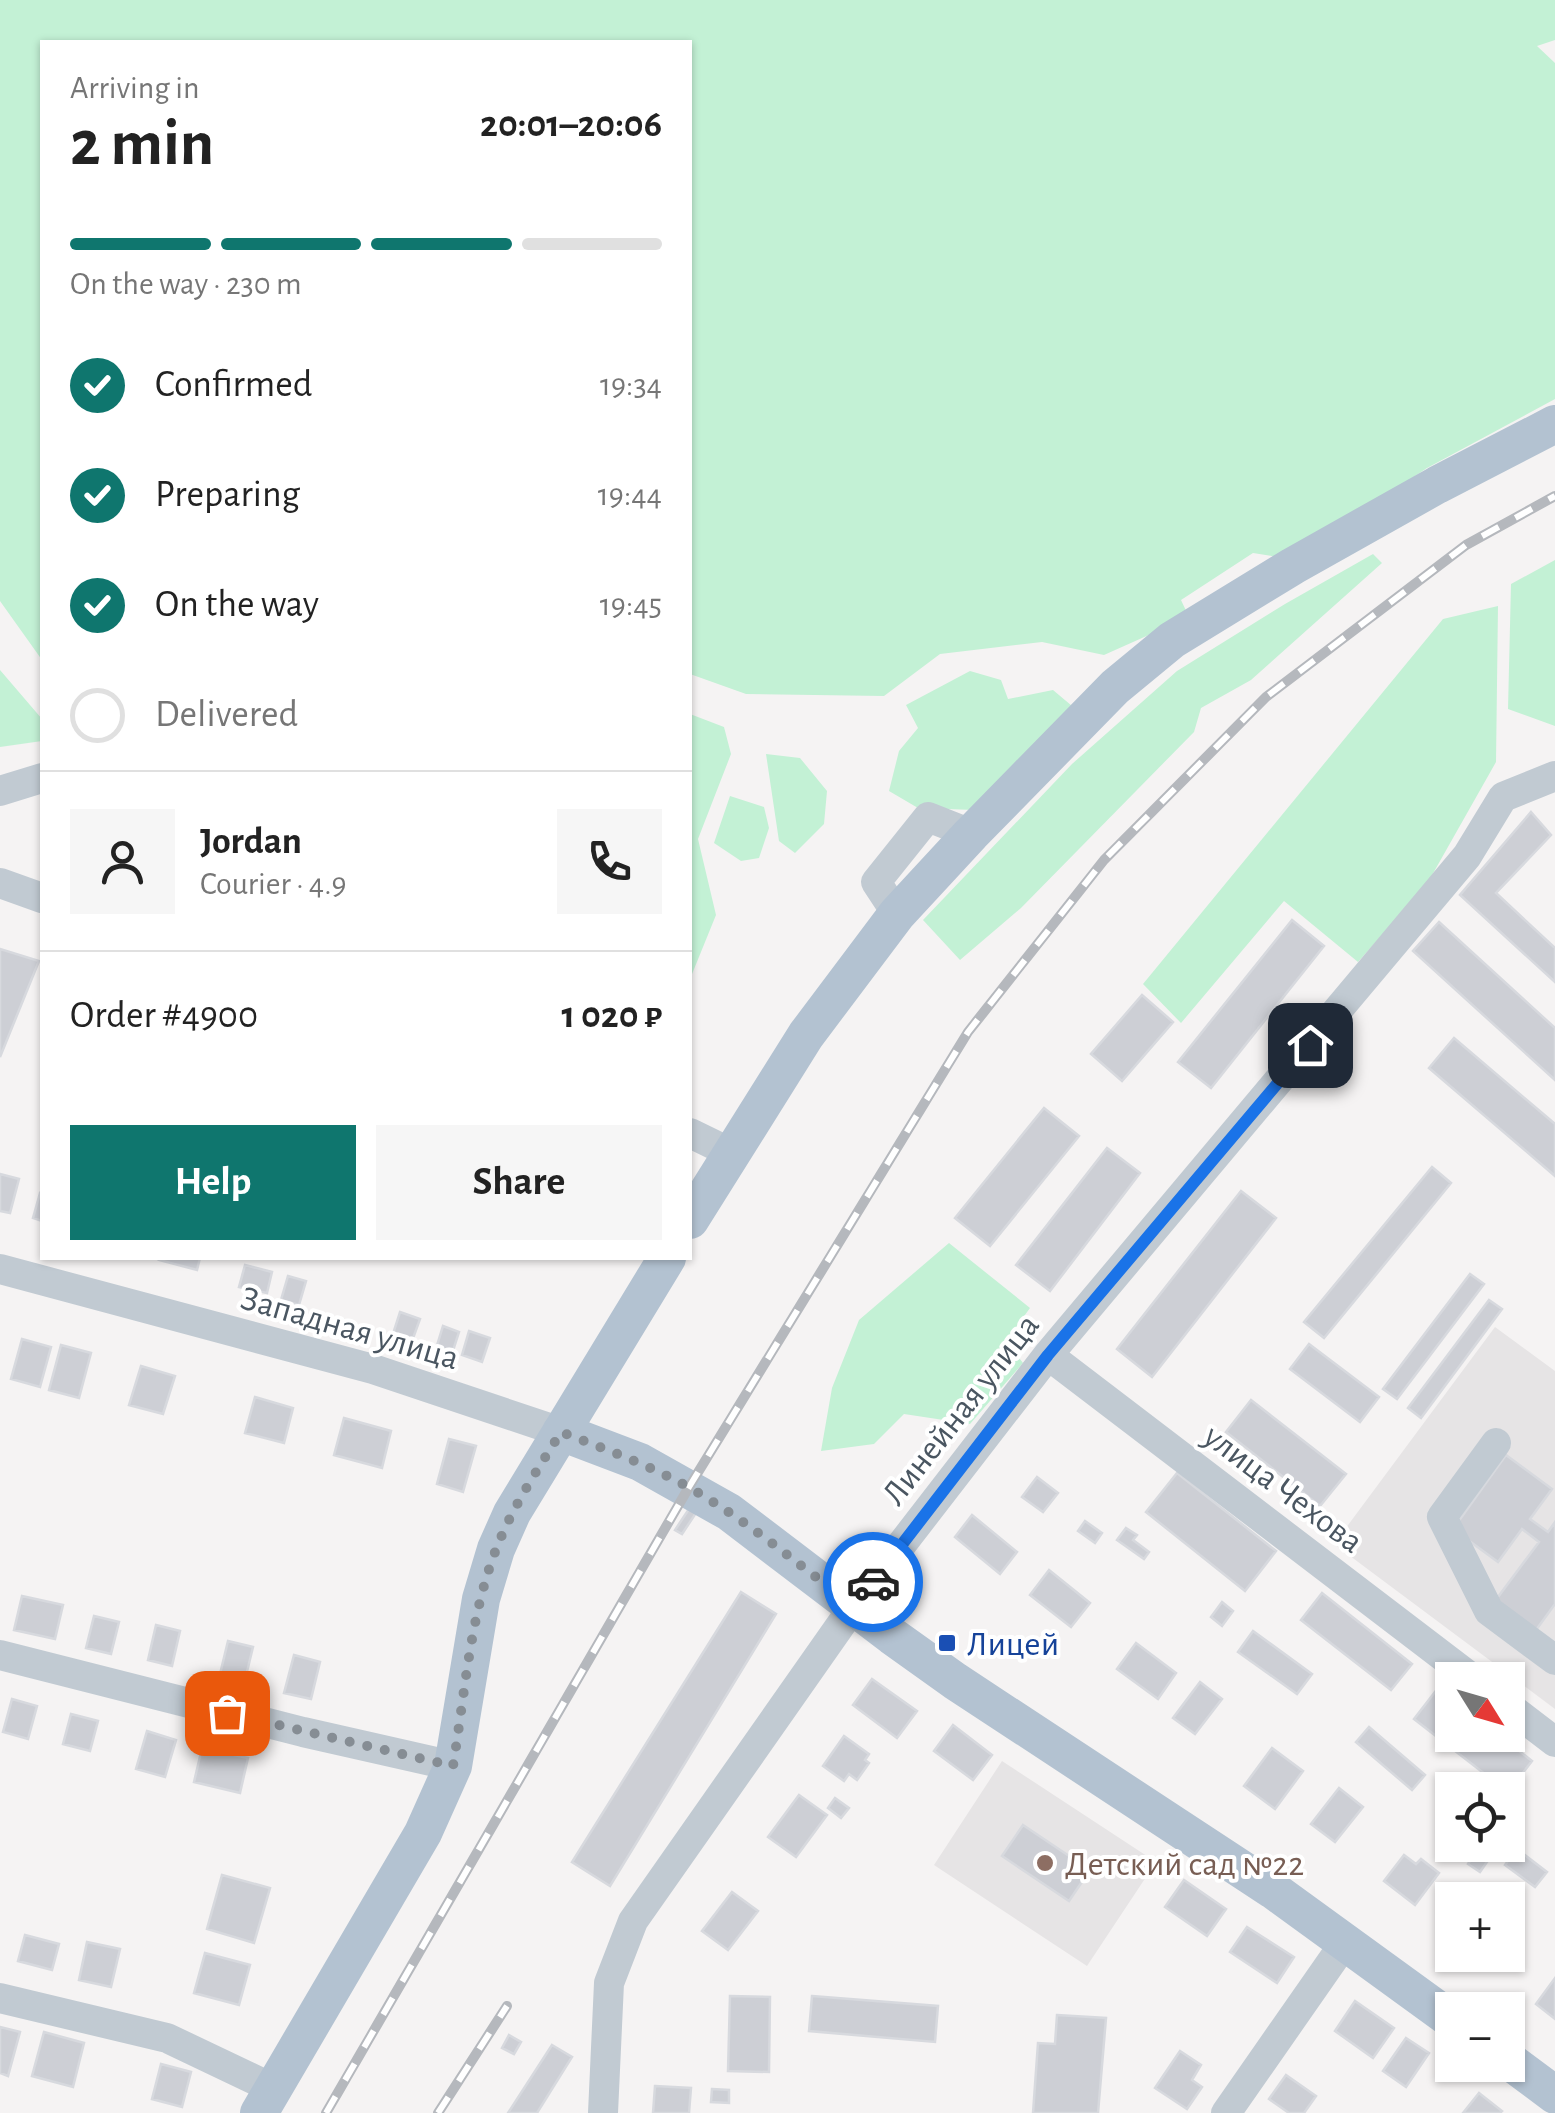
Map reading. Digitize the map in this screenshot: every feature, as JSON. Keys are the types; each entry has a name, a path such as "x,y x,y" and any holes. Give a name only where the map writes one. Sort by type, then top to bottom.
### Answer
{"main road":[{"path":"692,1217 806,1035 897,914 1116,687 1172,640 1293,566 1555,424"},
{"path":"266,2101 423,1832 453,1766 480,1599 512,1513 666,1260"},
{"path":"561,1432 640,1462 729,1512 956,1680 1274,1890 1435,2007"},
{"path":"1525,2073 1555,2095"}],"street":[{"name":"Линейная улица","path":"603,2113 609,1983 633,1921 854,1606 1048,1355 1467,856 1502,797 1555,776"},
{"path":"0,791 40,779"},
{"path":"0,883 40,897"},
{"path":"692,1135 730,1153"},
{"name":"Западная улица","path":"0,1269 372,1369 561,1432"},
{"name":"улица Чехова","path":"1048,1355 1450,1662"},
{"path":"1496,1443 1442,1517 1489,1611 1555,1660"},
{"path":"0,1655 453,1766"},
{"path":"1525,1719 1555,1742"},
{"path":"1226,2113 1346,1942"},
{"path":"0,1998 166,2038 266,2101"}],"shaded area":[{"path":"1495,1327 1555,1371 1555,1709 1525,1687 1525,1662 1492,1662 1334,1544"},
{"name":"Детский сад №22","path":"1002,1761 1156,1862 1087,1966 934,1865"}],"green space":[{"path":"0,0 1555,0 1555,40 1537,46 1555,63 1555,399 1427,468 1291,559 1253,553 1181,600 1189,617 1104,655 1042,642 940,654 884,696 746,694 692,675 692,40 40,40 40,657 0,601"},
{"path":"1373,554 1382,563 1251,680 1201,708 1194,732 1021,908 960,960 923,920 1072,764 1177,671"},
{"path":"1555,560 1555,726 1508,709 1511,584"},
{"path":"1498,606 1496,762 1427,884 1358,962 1284,901 1181,1023 1143,984 1443,619"},
{"path":"0,670 40,717 40,741 0,747"},
{"path":"970,671 1001,680 1008,699 1053,690 1078,711 975,810 918,808 889,791 899,751 918,728 906,705"},
{"path":"692,715 724,727 731,754 698,839 716,915 692,974"},
{"path":"766,754 800,758 827,791 824,824 795,853 779,841"},
{"path":"730,796 764,807 769,828 759,858 741,861 714,843"},
{"path":"949,1243 1030,1308 1006,1341 1023,1363 970,1424 904,1414 874,1444 821,1451 832,1388 859,1320"}],"building":[{"path":"1531,812 1551,835 1496,893 1555,948 1555,982 1460,895"},
{"path":"1292,920 1324,946 1211,1088 1178,1062"},
{"path":"1439,922 1555,1028 1555,1080 1413,951"},
{"path":"0,949 39,961 0,1057"},
{"path":"1142,995 1173,1022 1122,1081 1091,1054"},
{"path":"1454,1038 1555,1124 1555,1176 1429,1068"},
{"path":"1044,1108 1079,1136 990,1246 955,1218"},
{"path":"1107,1148 1140,1173 1050,1291 1016,1265"},
{"path":"1432,1167 1451,1183 1324,1338 1304,1322"},
{"path":"0,1174 19,1179 10,1213 0,1211"},
{"path":"1241,1191 1276,1218 1152,1377 1117,1349"},
{"path":"40,1193 40,1220 33,1218"},
{"path":"159,1260 200,1260 197,1270"},
{"path":"245,1265 272,1272 267,1293 239,1287"},
{"path":"1470,1274 1484,1284 1397,1399 1383,1389"},
{"path":"288,1276 306,1281 299,1305 281,1300"},
{"path":"1489,1300 1502,1309 1421,1418 1408,1408"},
{"path":"400,1312 420,1319 411,1344 392,1337"},
{"path":"443,1326 459,1332 451,1357 435,1352"},
{"path":"469,1331 490,1338 482,1362 462,1355"},
{"path":"22,1339 51,1347 40,1387 11,1379"},
{"path":"1309,1344 1379,1397 1360,1422 1290,1369"},
{"path":"61,1345 91,1353 79,1398 49,1390"},
{"path":"141,1366 175,1376 163,1414 129,1405"},
{"path":"255,1397 293,1408 284,1443 245,1433"},
{"path":"1251,1400 1346,1474 1320,1506 1226,1432"},
{"path":"344,1418 391,1431 382,1468 334,1455"},
{"path":"449,1439 476,1446 463,1492 437,1484"},
{"path":"1506,1455 1552,1489 1530,1519 1548,1532 1555,1522 1555,1604 1536,1630 1495,1601 1539,1542 1522,1529 1498,1562 1453,1529"},
{"path":"1177,1473 1276,1551 1245,1591 1146,1512"},
{"path":"1037,1477 1058,1493 1043,1512 1022,1497"},
{"path":"691,1506 698,1510 682,1534 675,1530"},
{"path":"972,1515 1017,1552 1000,1574 955,1537"},
{"path":"1085,1521 1102,1533 1095,1543 1078,1531"},
{"path":"1126,1528 1137,1535 1133,1540 1149,1552 1144,1559 1117,1540"},
{"path":"1049,1570 1090,1603 1071,1627 1030,1595"},
{"path":"741,1592 776,1614 610,1886 572,1862"},
{"path":"1322,1593 1412,1664 1391,1690 1301,1620"},
{"path":"22,1596 63,1605 55,1639 14,1630"},
{"path":"1222,1602 1233,1611 1222,1626 1211,1617"},
{"path":"94,1616 119,1622 111,1654 86,1648"},
{"path":"156,1625 180,1631 172,1666 148,1660"},
{"path":"1253,1631 1312,1674 1297,1694 1238,1652"},
{"path":"228,1641 253,1647 245,1680 220,1674"},
{"path":"1136,1643 1176,1673 1158,1699 1117,1669"},
{"path":"294,1655 320,1662 311,1699 284,1693"},
{"path":"872,1679 917,1711 897,1738 853,1705"},
{"path":"1200,1682 1222,1699 1195,1734 1173,1718"},
{"path":"1435,1692 1435,1735 1414,1719"},
{"path":"12,1699 37,1706 28,1739 3,1732"},
{"path":"71,1714 98,1721 90,1751 63,1744"},
{"path":"953,1725 992,1755 973,1780 934,1751"},
{"path":"1369,1727 1425,1775 1412,1790 1356,1742"},
{"path":"147,1731 176,1740 165,1777 136,1769"},
{"path":"844,1736 869,1754 865,1760 869,1763 857,1780 849,1774 844,1781 823,1766"},
{"path":"202,1748 248,1758 240,1793 194,1782"},
{"path":"1272,1748 1303,1771 1275,1809 1244,1786"},
{"path":"1456,1752 1521,1752 1532,1761 1523,1772 1482,1772"},
{"path":"1339,1788 1363,1807 1335,1842 1311,1824"},
{"path":"799,1795 827,1815 796,1857 768,1837"},
{"path":"835,1798 849,1808 841,1818 828,1808"},
{"path":"1023,1825 1090,1870 1069,1901 1002,1856"},
{"path":"1404,1855 1416,1864 1421,1859 1439,1873 1415,1905 1384,1881"},
{"path":"1525,1855 1547,1872 1535,1887 1505,1865 1525,1862"},
{"path":"1469,1862 1487,1862 1480,1872"},
{"path":"222,1875 270,1888 254,1943 207,1929"},
{"path":"1184,1880 1226,1909 1207,1936 1165,1907"},
{"path":"732,1892 758,1911 728,1950 702,1931"},
{"path":"1247,1927 1294,1957 1277,1983 1230,1952"},
{"path":"25,1935 59,1944 52,1970 18,1961"},
{"path":"87,1942 120,1949 111,1987 79,1980"},
{"path":"205,1953 250,1965 239,2005 194,1993"},
{"path":"1555,1978 1555,2019 1536,2004"},
{"path":"730,1996 770,1997 769,2072 728,2071"},
{"path":"812,1996 938,2006 935,2042 809,2031"},
{"path":"1355,2001 1394,2028 1373,2058 1335,2031"},
{"path":"1057,2015 1106,2018 1098,2113 1033,2113 1038,2043 1055,2044"},
{"path":"0,2027 20,2032 8,2076 0,2073"},
{"path":"44,2032 84,2043 73,2087 32,2076"},
{"path":"509,2035 521,2042 514,2054 502,2048"},
{"path":"1406,2038 1429,2053 1406,2087 1383,2071"},
{"path":"552,2045 572,2057 537,2113 508,2113"},
{"path":"1180,2051 1201,2065 1192,2080 1202,2087 1187,2109 1155,2088"},
{"path":"161,2064 191,2072 182,2107 152,2099"},
{"path":"1286,2075 1316,2096 1304,2113 1289,2113 1269,2099"},
{"path":"655,2086 691,2088 689,2113 653,2113"},
{"path":"712,2089 729,2090 729,2103 711,2102"},
{"path":"1479,2093 1502,2111 1463,2113"}],"railway":[{"path":"326,2113 689,1487 968,1032 1104,860 1266,697 1466,545 1555,496"},
{"path":"438,2113 507,2006"}],"way so far":[{"path":"227,1713 453,1766 480,1599 496,1549 512,1513 561,1432 640,1462 689,1488 729,1512 854,1606 873,1582"}],"place":[{"name":"Лицей","path":"947,1643"},
{"name":"Детский сад №22","path":"1045,1863"}],"route":[{"path":"873,1582 1048,1355 1310,1045"}]}
